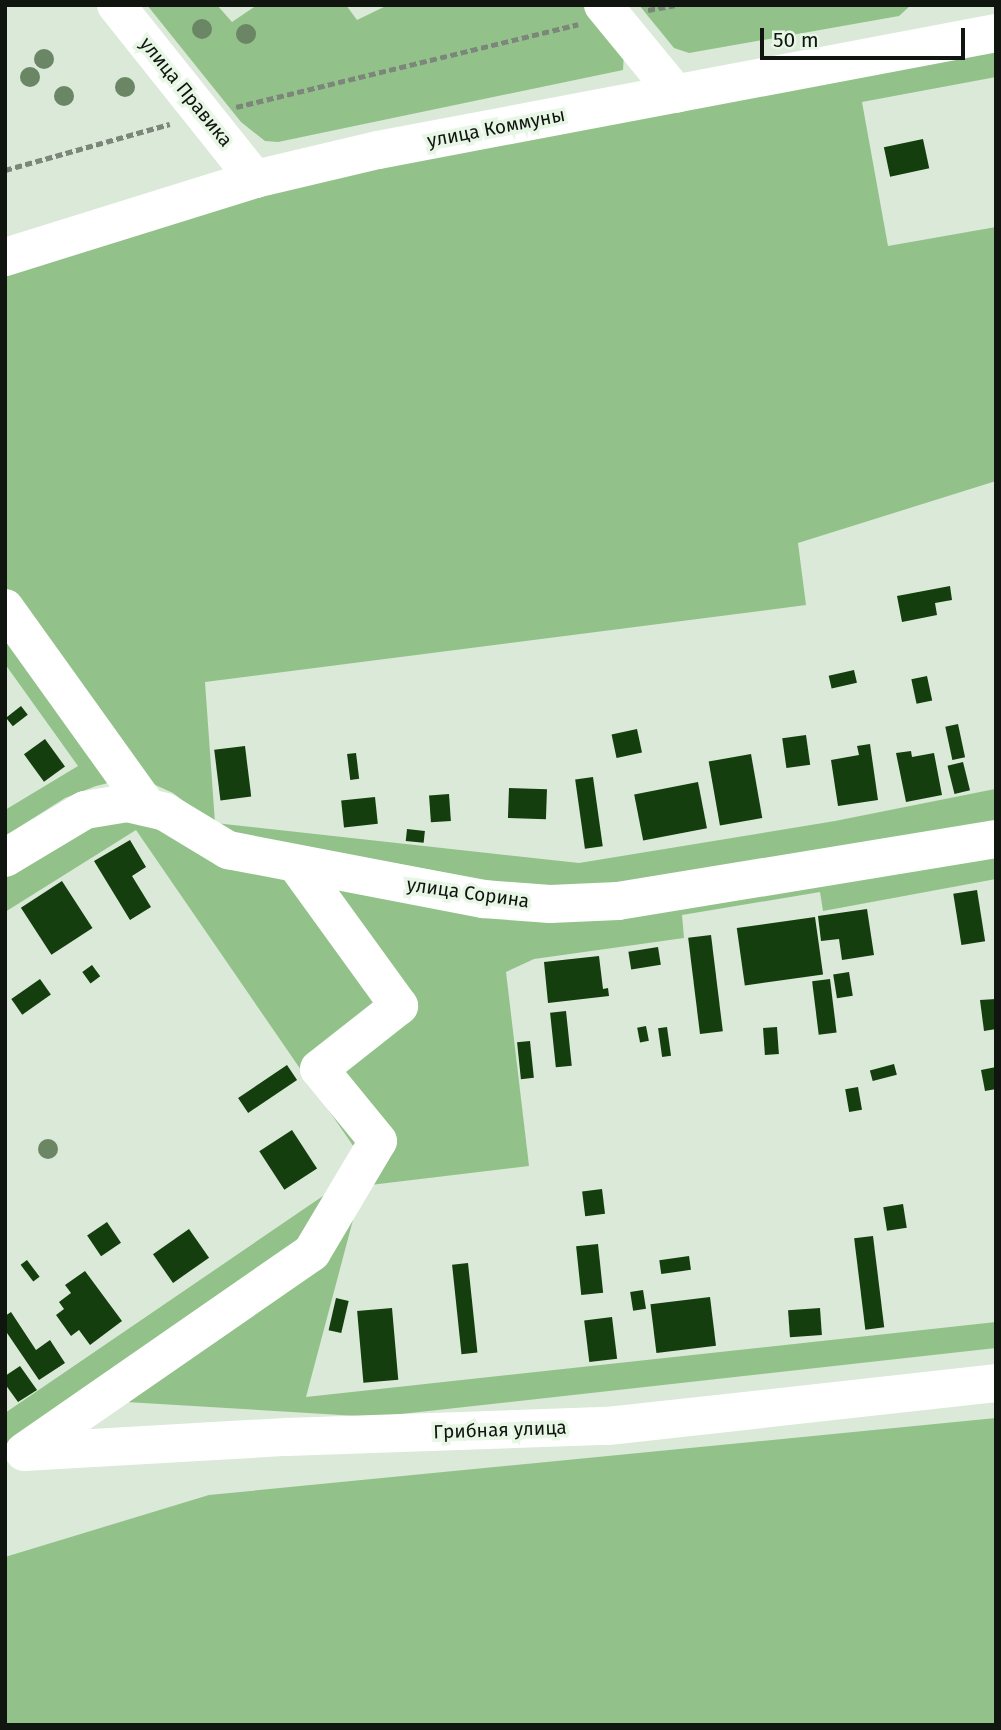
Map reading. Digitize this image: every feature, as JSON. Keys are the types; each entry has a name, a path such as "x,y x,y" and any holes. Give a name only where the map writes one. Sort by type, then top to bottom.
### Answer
{"street":[{"name":"улица Правика","path":"116,5 255,179"},
{"path":"608,11 676,94"},
{"name":"улица Коммуны","path":"5,257 255,179 378,150 996,33"},
{"path":"5,608 146,805"},
{"name":"улица Сорина","path":"5,858 85,810 109,804 146,805 182,821 228,850 483,899 564,903 618,901 996,839"},
{"path":"15,1458 312,1252 378,1141 319,1069 399,1006 297,865"},
{"name":"Грибная улица","path":"15,1458 287,1437 608,1426 996,1383"}],"path":[{"path":"5,170 203,114 608,11 675,5"}],"green space":[{"path":"147,5 217,5 232,22 257,5 346,5 357,20 388,5 602,5 625,34 623,70 278,142 265,141 241,122"},
{"path":"639,5 911,5 899,16 689,53 674,48"},
{"path":"996,49 996,77 862,102 888,246 996,227 996,481 798,543 806,605 205,682 215,823 579,863 835,821 995,789 996,825 623,885 520,886 224,832 173,793 151,783 112,782 96,786 65,798 5,836 5,810 78,766 5,664 5,263 257,191"},
{"path":"107,814 507,913 996,852 996,879 823,911 820,892 682,915 684,938 534,959 506,972 529,1166 362,1186 306,1397 996,1322 996,1348 374,1417 76,1399 5,1445 5,1413 367,1166 136,830 5,912 5,877"},
{"path":"996,1418 996,1725 5,1725 5,1557 209,1495"}],"building":[{"path":"923,139 929,168 890,177 884,147"},
{"path":"950,586 952,600 935,603 937,615 902,622 897,596"},
{"path":"854,670 857,683 832,689 829,676"},
{"path":"927,676 932,700 917,704 911,679"},
{"path":"21,706 28,715 13,726 6,718"},
{"path":"958,724 965,757 952,760 945,727"},
{"path":"637,729 642,752 617,758 612,734"},
{"path":"806,735 810,765 786,768 782,738"},
{"path":"45,739 65,767 44,782 24,754"},
{"path":"870,744 878,800 838,806 831,760 859,755 857,746"},
{"path":"245,746 251,797 220,800 214,750"},
{"path":"911,751 912,757 934,753 942,795 906,802 896,753"},
{"path":"356,753 359,779 350,780 347,754"},
{"path":"751,754 762,818 720,825 709,761"},
{"path":"963,762 970,790 954,794 947,766"},
{"path":"593,777 603,846 585,849 575,780"},
{"path":"698,782 707,828 643,841 634,794"},
{"path":"509,788 547,789 546,819 508,818"},
{"path":"449,794 451,821 431,822 429,795"},
{"path":"375,797 378,824 344,827 341,801"},
{"path":"407,829 425,831 424,843 406,841"},
{"path":"130,840 146,867 132,876 151,907 130,920 94,861"},
{"path":"62,881 92,928 51,955 21,908"},
{"path":"977,890 985,941 961,945 953,894"},
{"path":"867,909 874,955 842,960 839,939 821,941 818,916"},
{"path":"815,917 823,974 745,985 737,928"},
{"path":"711,935 723,1031 700,1034 688,938"},
{"path":"658,947 661,965 631,969 628,952"},
{"path":"599,956 603,989 608,988 609,996 548,1003 544,962"},
{"path":"92,965 100,976 91,983 82,972"},
{"path":"849,972 853,996 837,998 833,975"},
{"path":"40,979 51,995 22,1015 11,999"},
{"path":"830,979 837,1033 819,1035 812,981"},
{"path":"996,999 996,1029 984,1031 980,1000"},
{"path":"566,1011 572,1066 556,1067 550,1013"},
{"path":"646,1026 649,1041 640,1042 637,1028"},
{"path":"667,1027 671,1056 662,1057 658,1028"},
{"path":"777,1027 779,1054 765,1055 763,1028"},
{"path":"530,1041 534,1078 521,1079 517,1042"},
{"path":"894,1064 897,1075 873,1081 870,1070"},
{"path":"287,1065 297,1080 248,1113 238,1098"},
{"path":"996,1067 996,1089 985,1091 981,1070"},
{"path":"858,1087 862,1110 849,1112 845,1089"},
{"path":"292,1130 317,1169 284,1190 259,1151"},
{"path":"602,1189 605,1214 585,1216 582,1191"},
{"path":"903,1204 907,1228 887,1231 883,1207"},
{"path":"107,1222 121,1243 101,1256 87,1235"},
{"path":"189,1229 209,1258 173,1283 153,1254"},
{"path":"873,1236 884,1327 865,1330 854,1238"},
{"path":"598,1244 603,1293 581,1295 576,1246"},
{"path":"689,1256 691,1270 661,1274 659,1260"},
{"path":"27,1260 40,1277 33,1282 21,1265"},
{"path":"468,1263 477,1353 461,1354 452,1265"},
{"path":"85,1271 122,1321 90,1345 79,1330 71,1336 56,1315 64,1309 59,1302 71,1293 65,1285"},
{"path":"643,1290 646,1309 633,1311 630,1292"},
{"path":"710,1297 716,1346 656,1353 650,1304"},
{"path":"336,1298 349,1301 341,1333 329,1330"},
{"path":"392,1308 398,1380 363,1383 357,1311"},
{"path":"820,1308 822,1335 790,1337 788,1310"},
{"path":"11,1312 36,1350 50,1340 65,1363 39,1380 5,1330 5,1316"},
{"path":"612,1317 617,1359 589,1362 584,1320"},
{"path":"20,1366 37,1390 18,1402 5,1384 5,1376"}]}
